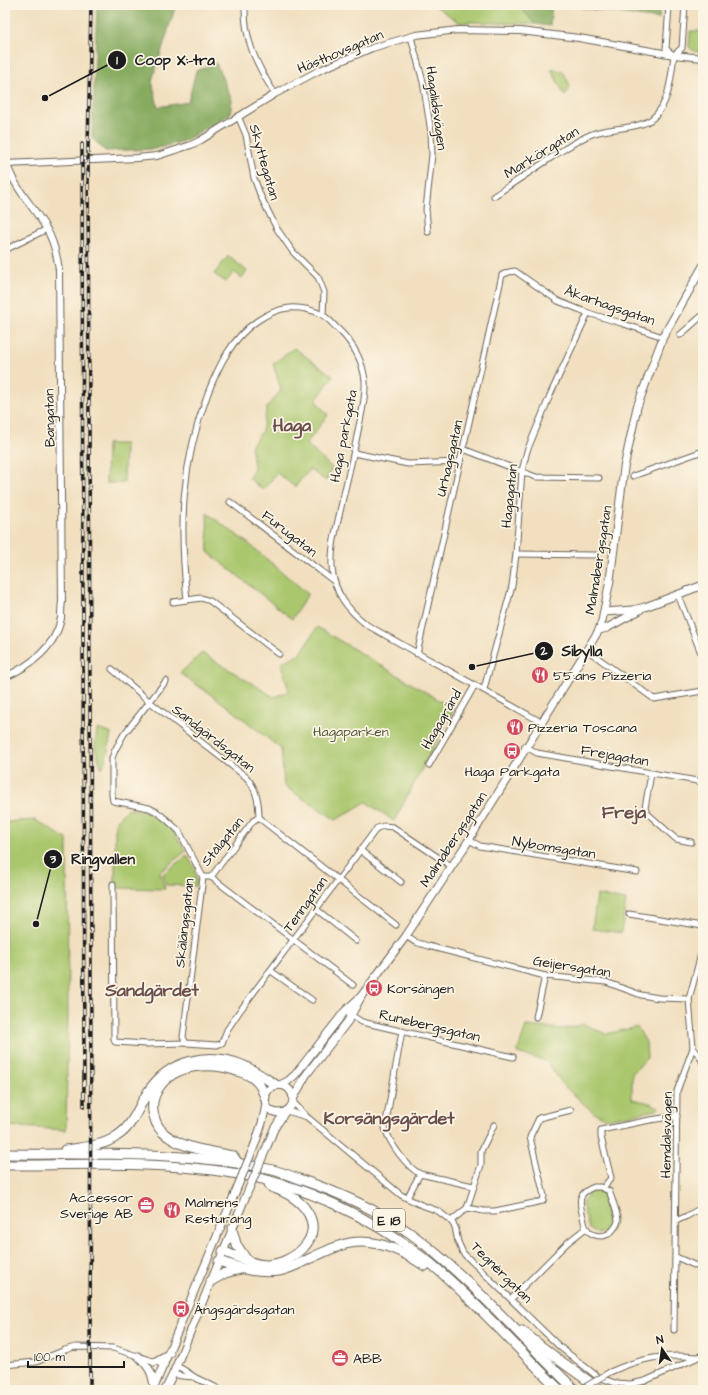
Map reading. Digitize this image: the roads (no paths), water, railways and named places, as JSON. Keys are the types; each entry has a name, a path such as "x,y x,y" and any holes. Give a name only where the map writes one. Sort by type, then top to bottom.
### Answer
{"highway":[{"name":"E 18","path":"54,1154 66,1150 102,1144 119,1136 130,1124 156,1081 173,1068 183,1063 199,1060 229,1061 243,1065 278,1085"},
{"name":"E 18","path":"238,1163 233,1156 188,1146 174,1140 162,1132 156,1123 153,1114 153,1102 156,1094 162,1083 176,1073 186,1068 207,1066 232,1069 249,1076 258,1083 266,1101"},
{"name":"E 18","path":"5,1154 182,1156 238,1163 270,1169 335,1192 380,1214 409,1233 446,1263 511,1325 575,1390"},
{"name":"E 18","path":"5,1165 176,1166 228,1172 288,1186 333,1203 381,1229 429,1263 472,1301 560,1390"},
{"name":"E 18","path":"223,1251 258,1264 266,1265 282,1262 291,1258 301,1250 310,1237 312,1229 309,1213 301,1203 292,1196 271,1187 266,1180"},
{"path":"232,1229 236,1244 246,1259"},
{"name":"E 18","path":"219,1261 242,1269 263,1272 278,1271 291,1267 344,1244 351,1242 372,1243 385,1246 410,1257 431,1271 464,1301 472,1301"},
{"path":"211,1281 225,1273 242,1269"},
{"name":"E 18","path":"511,1325 516,1326 559,1360 601,1390"}],"main road":[{"name":"Malmabergsgatan","path":"278,1085 288,1081 295,1075 345,1011 362,995 406,936 469,840 525,746 599,630 604,612 624,468 633,423 642,393 663,337 703,266"},
{"path":"604,612 633,610 645,607 703,585"},
{"path":"599,630 607,628 645,607"},
{"name":"Malmabergsgatan","path":"293,1101 306,1076 352,1016 362,995"},
{"path":"154,1390 255,1144 262,1123 267,1092 271,1088 278,1085 287,1087 291,1091 293,1101 291,1107 286,1111 274,1129 173,1374 165,1390"},
{"path":"266,1101 271,1111 276,1113 286,1111"},
{"path":"213,1248 223,1251"},
{"path":"209,1258 219,1261"},
{"path":"154,1362 170,1352"},
{"path":"138,1356 147,1365 153,1376 154,1390"},
{"path":"165,1366 176,1366"},
{"path":"165,1366 173,1374"}],"street":[{"path":"245,5 246,26 250,44 261,72 275,94"},
{"path":"669,5 666,49 674,55 682,48 685,5"},
{"name":"Hästhovsgatan","path":"6,164 157,156 191,145 201,140 275,94 320,70 392,41 411,37 458,30 520,31 580,38 702,59"},
{"name":"Hagalidsvägen","path":"411,37 423,82 431,132 432,156 426,209 428,232"},
{"name":"Markörgatan","path":"494,196 577,141 610,129 637,125 652,119 660,110 666,97 672,72 674,55"},
{"name":"Skyttegatan","path":"238,116 246,135 254,178 261,197 277,229 293,252 318,277 324,292 325,301 323,315"},
{"name":"Bangatan","path":"5,146 6,164 22,194 33,208 54,244 59,277 62,602 61,619 55,634 46,649 36,660 25,668 5,677"},
{"path":"5,250 46,229"},
{"name":"Åkarhagsgatan","path":"510,272 516,271 522,274 558,301 588,313 663,337"},
{"name":"Urhagsgatan","path":"417,654 499,285 502,275 510,272"},
{"name":"Haga parkgata","path":"187,600 183,561 182,522 187,467 198,420 215,374 227,351 237,339 247,328 269,313 292,307 301,308 323,315 349,340 355,350 364,374 365,393 354,453 332,547 332,568 335,582 344,604 353,614 367,625 417,654 484,689 540,722"},
{"name":"Hagagatan","path":"484,689 512,586 516,554 522,471 527,451 536,427 588,313"},
{"path":"680,335 703,315"},
{"path":"463,449 536,477 599,478"},
{"path":"633,476 703,451"},
{"path":"354,453 408,464 460,462"},
{"name":"Furugatan","path":"230,502 335,582"},
{"path":"516,554 595,554"},
{"path":"678,595 703,658"},
{"path":"173,602 201,598 210,601 279,654"},
{"path":"587,650 654,699 703,691"},
{"name":"Sandgärdsgatan","path":"112,668 150,702 252,783 259,810 259,817"},
{"name":"Skälängsgatan","path":"166,681 124,734 115,750 112,758 112,795 113,801 149,808 170,822 178,831 203,877 183,1037 186,1043"},
{"name":"Hagagränd","path":"429,765 475,685"},
{"name":"Frejagatan","path":"525,746 537,753 703,782"},
{"path":"651,774 645,808 646,813 676,839 691,842"},
{"path":"259,817 262,822 396,924"},
{"name":"Stålgatan","path":"203,877 211,877 253,822 259,817"},
{"name":"Tenngatan","path":"186,1043 217,1045 222,1043 227,1030 239,1012 377,828 384,826 393,827 451,866"},
{"name":"Nybomsgatan","path":"469,840 480,846 637,872"},
{"path":"360,850 401,882"},
{"path":"211,877 353,985"},
{"path":"113,884 115,1042 146,1044 186,1043"},
{"path":"316,909 356,941"},
{"path":"629,914 703,926"},
{"name":"Geijersgatan","path":"406,936 415,942 428,946 545,976 606,982 641,995 689,1000"},
{"name":"Hemdalsvägen","path":"674,1330 677,1091 692,1048 689,1000 701,961 703,947"},
{"path":"271,971 312,1000"},
{"path":"536,1017 545,976"},
{"name":"Runebergsgatan","path":"345,1011 362,1022 513,1057"},
{"path":"402,1031 385,1128 387,1136 405,1162 420,1174 473,1186"},
{"path":"692,1048 699,1055 703,1063"},
{"path":"293,1101 307,1117 384,1182 407,1198 438,1211 451,1220 467,1208 481,1165 481,1151 494,1125"},
{"path":"467,1208 495,1211 543,1201 544,1196 530,1137 539,1118 571,1110"},
{"path":"286,1111 307,1117"},
{"path":"603,1188 611,1178 601,1137 601,1130 676,1116"},
{"path":"407,1198 420,1174"},
{"path":"594,1187 603,1188 609,1191 618,1220 617,1224 611,1233 604,1236 592,1234 586,1228 580,1205 583,1193 594,1187"},
{"path":"676,1221 703,1207"},
{"name":"Tegnérgatan","path":"451,1220 455,1227 458,1242 463,1253 560,1347 598,1377 609,1382 631,1384 645,1381 700,1356"},
{"path":"511,1299 567,1243 586,1228"},
{"path":"676,1257 703,1269"},
{"path":"5,1365 36,1362 75,1347 113,1348 165,1366"},
{"path":"580,1390 610,1372 628,1364 652,1357 700,1356"},
{"path":"176,1366 185,1369 195,1377 220,1390"},
{"path":"173,1374 195,1377"}],"railway":[{"path":"90,1390 91,966 88,148 91,5"},
{"path":"82,144 84,1106"}],"place":[{"name":"Coop X:-tra","path":"45,98"},
{"name":"Sibylla","path":"472,667"},
{"name":"55:ans Pizzeria","path":"540,675"},
{"name":"Pizzeria Toscana","path":"515,727"},
{"name":"Haga Parkgata","path":"512,751"},
{"name":"Ringvallen","path":"36,924"},
{"name":"Korsängen","path":"374,988"},
{"name":"Accessor Sverige AB","path":"146,1205"},
{"name":"Malmens Resturang","path":"172,1210"},
{"name":"Ängsgärdsgatan","path":"181,1309"},
{"name":"ABB","path":"340,1358"}],"district":[{"name":"Haga","path":"292,425"},
{"name":"Freja","path":"624,812"},
{"name":"Sandgärdet","path":"152,990"},
{"name":"Korsängsgärdet","path":"389,1118"}],"park label":[{"name":"Hagaparken","path":"351,731"}]}
